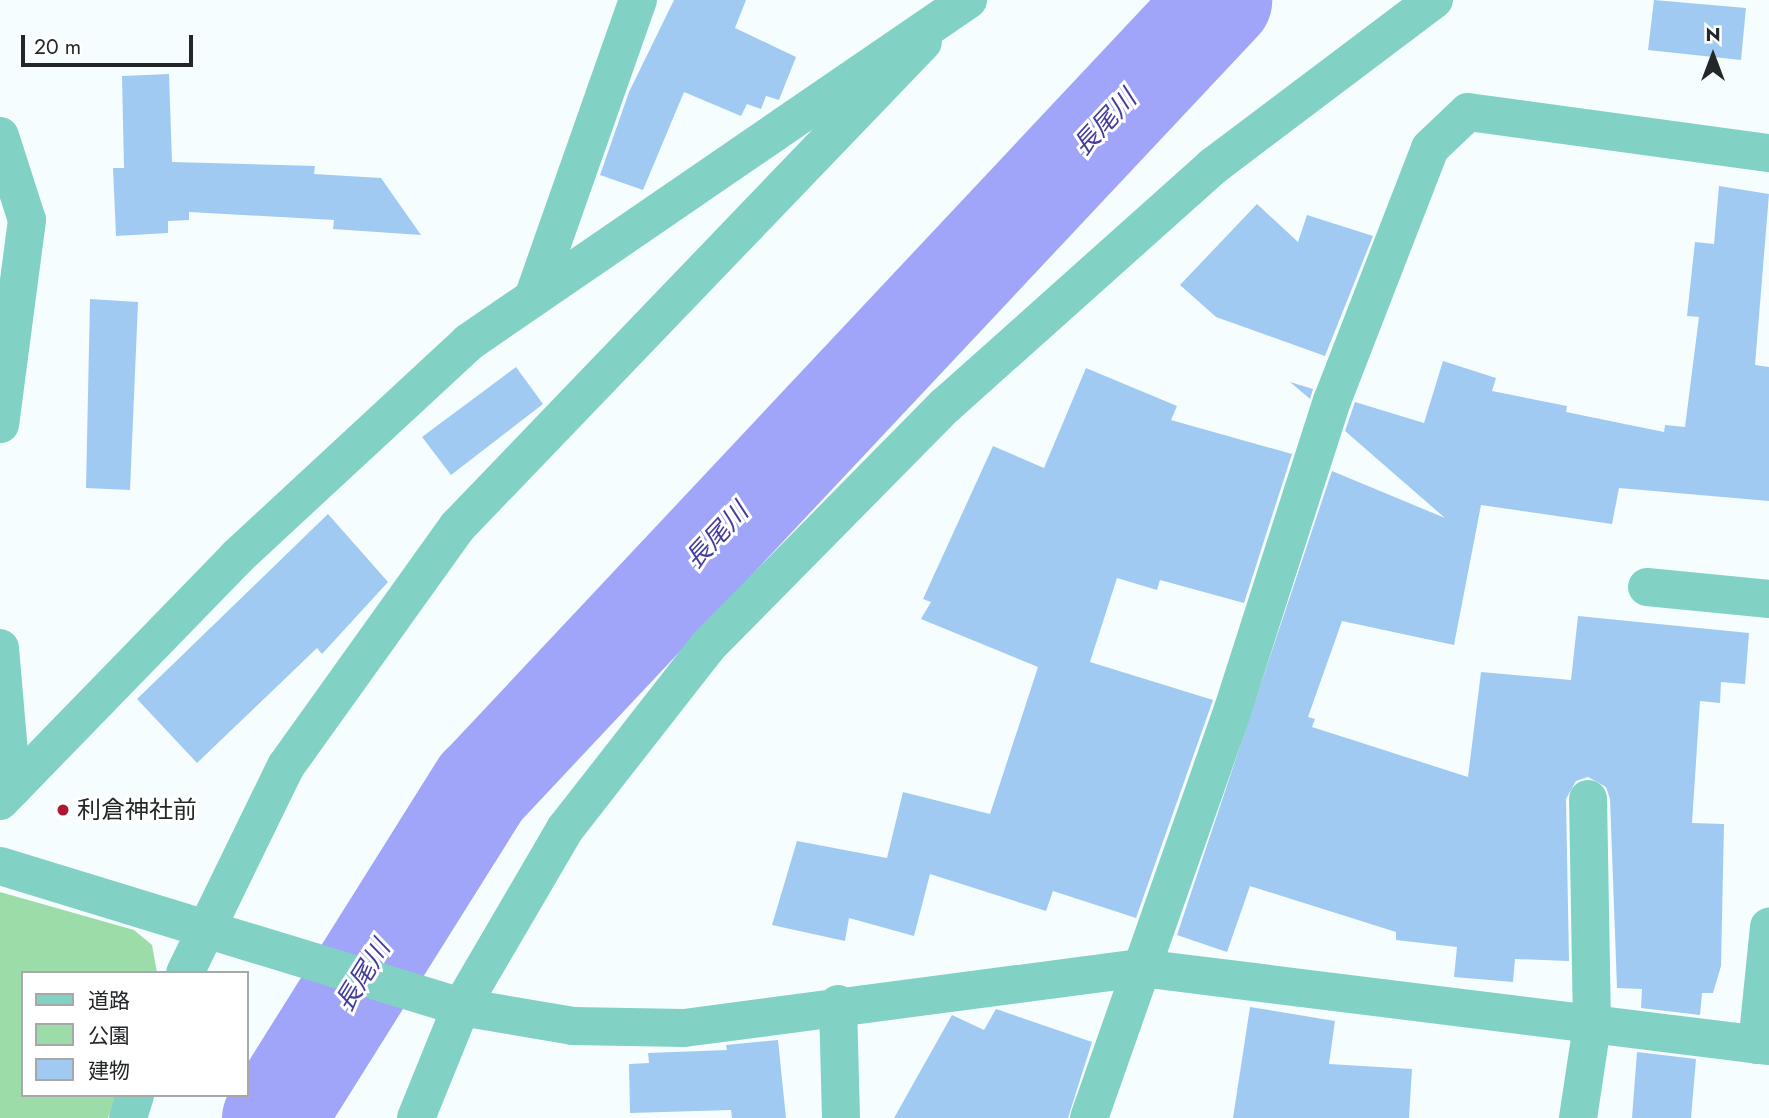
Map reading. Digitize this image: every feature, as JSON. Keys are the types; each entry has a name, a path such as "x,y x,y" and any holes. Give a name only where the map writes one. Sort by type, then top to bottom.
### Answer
{"street":[{"path":"533,298 638,0"},
{"path":"187,971 223,930 286,766 458,526 939,25 968,0"},
{"path":"416,1118 461,1007 565,829 707,647 946,405 1202,177 1434,0"},
{"path":"6,795 237,557 469,342 939,25"},
{"path":"1089,1118 1332,401 1430,148 1468,113 1769,153"},
{"path":"0,136 27,220 0,424"},
{"path":"1647,587 1769,599"},
{"path":"0,648 6,795"},
{"path":"1578,1118 1592,1025 1588,799"},
{"path":"0,866 223,930 461,1007 573,1026 684,1028 838,1004 1141,968 1763,1045 1769,927"},
{"path":"838,1004 841,1118"},
{"path":"128,1118 134,1097"}],"green space":[{"path":"0,892 134,930 152,945 157,971 21,971 21,1097 115,1097 108,1118 0,1118"}],"building":[{"path":"674,0 746,0 735,28 796,57 779,100 766,96 761,109 747,104 741,116 684,92 643,190 600,175 629,92"},
{"path":"1654,0 1746,8 1741,60 1648,50"},
{"path":"169,74 172,162 315,166 314,174 381,178 421,235 333,229 334,220 189,212 189,220 168,221 168,233 116,236 113,168 124,168 122,76"},
{"path":"1719,186 1769,194 1755,365 1769,367 1769,501 1619,488 1612,524 1481,505 1454,645 1342,621 1308,717 1315,719 1312,727 1468,777 1481,672 1571,680 1578,616 1749,633 1745,684 1721,682 1720,703 1700,701 1692,823 1724,824 1721,966 1713,993 1702,993 1700,1015 1641,1008 1642,989 1617,988 1610,799 1606,787 1588,777 1576,781 1566,799 1569,961 1515,959 1513,982 1454,977 1457,947 1396,940 1396,932 1250,886 1227,952 1177,935 1332,471 1445,518 1345,431 1355,402 1424,423 1443,361 1496,378 1492,391 1567,406 1566,412 1664,432 1665,425 1685,427 1699,317 1687,316 1695,242 1714,244"},
{"path":"1257,204 1298,242 1307,215 1373,236 1325,356 1216,317 1180,285"},
{"path":"90,299 138,302 130,490 86,488"},
{"path":"516,367 543,404 451,475 422,437"},
{"path":"1086,368 1177,406 1171,420 1292,454 1244,603 1160,580 1157,590 1117,578 1090,662 1213,700 1136,918 1053,891 1046,911 930,874 914,936 849,918 845,941 772,925 797,841 887,858 903,792 990,814 1038,667 921,619 931,602 923,599 993,446 1044,468"},
{"path":"1290,382 1313,389 1310,399"},
{"path":"328,514 388,582 322,654 317,648 197,763 137,699"},
{"path":"1250,1007 1335,1021 1329,1064 1412,1069 1409,1118 1233,1118"},
{"path":"996,1009 1092,1042 1068,1118 894,1118 952,1015 984,1030"},
{"path":"778,1040 786,1118 732,1118 731,1110 630,1113 629,1064 649,1063 648,1053 727,1050 726,1045"},
{"path":"1637,1052 1696,1059 1691,1118 1632,1118"}],"waterway":[{"name":"長尾川","path":"273,1118 481,787 1220,0"}],"place":[{"name":"利倉神社前","path":"63,810"}]}
